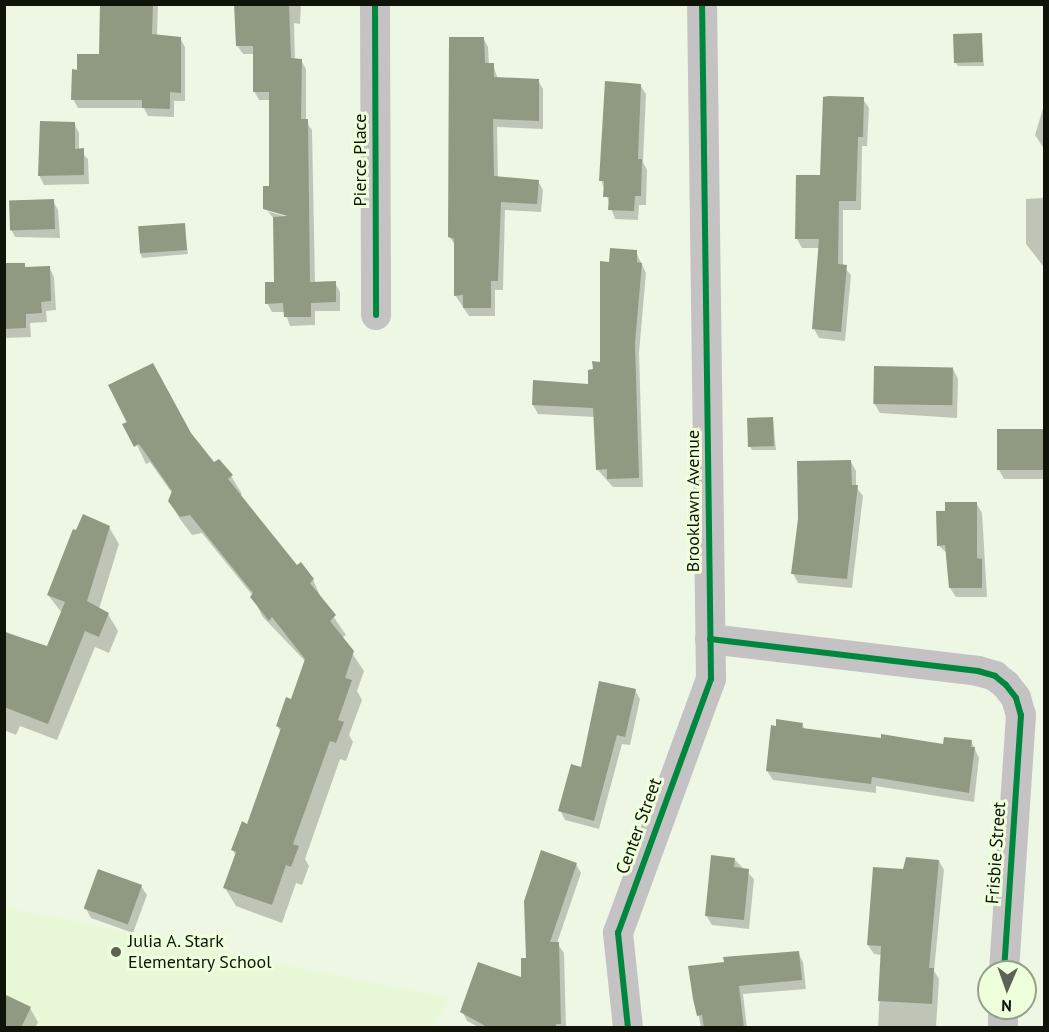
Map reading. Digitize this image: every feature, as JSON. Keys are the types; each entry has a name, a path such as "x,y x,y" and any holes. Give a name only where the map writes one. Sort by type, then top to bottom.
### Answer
{"street":[{"name":"Pierce Place","path":"375,4 376,315"},
{"name":"Brooklawn Avenue","path":"702,4 710,639"},
{"path":"710,639 988,673 1001,680 1016,698 1032,737"},
{"name":"Center Street","path":"628,1028 618,933 711,679 710,639"},
{"name":"Frisbie Street","path":"1005,960 1032,737"}],"shaded area":[{"name":"Julia A. Stark Elementary School","path":"4,907 450,998 434,1027 5,1027"}],"building":[{"path":"100,4 153,4 152,34 181,37 181,93 170,92 170,109 142,108 142,100 71,100 72,69 77,70 77,54 99,54"},
{"path":"234,4 289,4 291,58 302,59 301,119 308,119 310,282 336,281 336,302 311,303 311,317 284,317 283,303 265,304 265,282 274,282 273,217 287,216 263,209 263,186 269,186 269,92 253,92 253,46 236,46"},
{"path":"982,33 983,62 954,63 953,34"},
{"path":"449,37 484,37 485,63 494,63 494,77 539,79 539,121 493,119 494,176 539,180 537,204 501,202 498,281 491,281 491,308 463,308 463,295 454,296 454,239 448,237"},
{"path":"605,81 641,84 638,159 642,159 641,196 635,196 634,211 608,210 609,197 603,197 604,181 599,181"},
{"path":"823,97 864,97 863,137 858,137 856,201 839,201 838,264 847,265 841,332 812,329 819,239 795,239 796,175 820,175"},
{"path":"40,121 75,122 75,149 84,148 84,175 38,176"},
{"path":"54,199 55,229 10,231 9,201"},
{"path":"185,223 187,250 140,253 138,226"},
{"path":"610,248 637,250 637,262 642,263 635,343 639,478 607,479 607,469 596,470 593,408 532,405 533,380 588,384 588,370 593,369 592,361 600,362 600,261 609,262"},
{"path":"4,263 25,263 25,267 50,266 51,301 41,302 42,313 26,314 26,328 4,329"},
{"path":"153,363 191,433 214,462 219,459 233,475 228,479 297,565 301,562 314,579 310,583 336,615 330,621 354,651 345,678 352,680 338,720 344,722 336,743 330,741 293,844 299,846 291,867 286,865 272,905 223,888 236,852 231,850 242,821 247,824 281,728 276,726 286,697 291,699 305,659 272,617 269,621 250,597 253,593 190,515 180,517 168,501 172,491 139,444 134,447 122,424 127,422 108,385"},
{"path":"874,366 953,367 952,405 873,404"},
{"path":"773,417 774,446 748,447 747,418"},
{"path":"997,429 1044,429 1044,470 997,470"},
{"path":"851,460 852,485 858,485 847,579 791,574 798,519 797,461"},
{"path":"945,502 977,502 977,558 982,559 982,588 949,588 945,545 937,546 936,511 945,511"},
{"path":"83,514 110,526 87,601 109,613 99,637 85,631 48,724 4,707 4,632 47,646 65,602 47,595 73,529 76,530"},
{"path":"599,681 636,689 625,737 617,735 594,821 558,811 571,764 581,767"},
{"path":"776,719 803,723 802,728 881,738 881,734 943,744 944,737 972,740 971,747 975,747 969,793 872,777 871,784 766,771 771,725 776,726"},
{"path":"541,850 577,863 550,942 559,942 561,1024 556,1024 556,1028 489,1028 460,1012 478,962 521,977 521,958 526,958 524,901"},
{"path":"711,855 735,858 734,867 749,869 744,920 705,916"},
{"path":"906,857 939,860 929,968 934,968 932,1004 878,1001 881,946 867,945 873,867 903,869"},
{"path":"98,869 142,885 128,925 84,908"},
{"path":"799,951 802,980 739,986 744,1028 704,1028 702,1015 697,1016 688,966 724,962 723,957"},
{"path":"4,994 31,1007 21,1028 4,1028"}],"cycle path":[{"path":"375,4 376,315"},
{"path":"628,1028 618,933 711,679 702,4"},
{"path":"710,639 978,671 995,676 1006,685 1016,698 1021,715 1005,960"}],"place":[{"name":"Julia A. Stark Elementary School","path":"116,952"}]}
